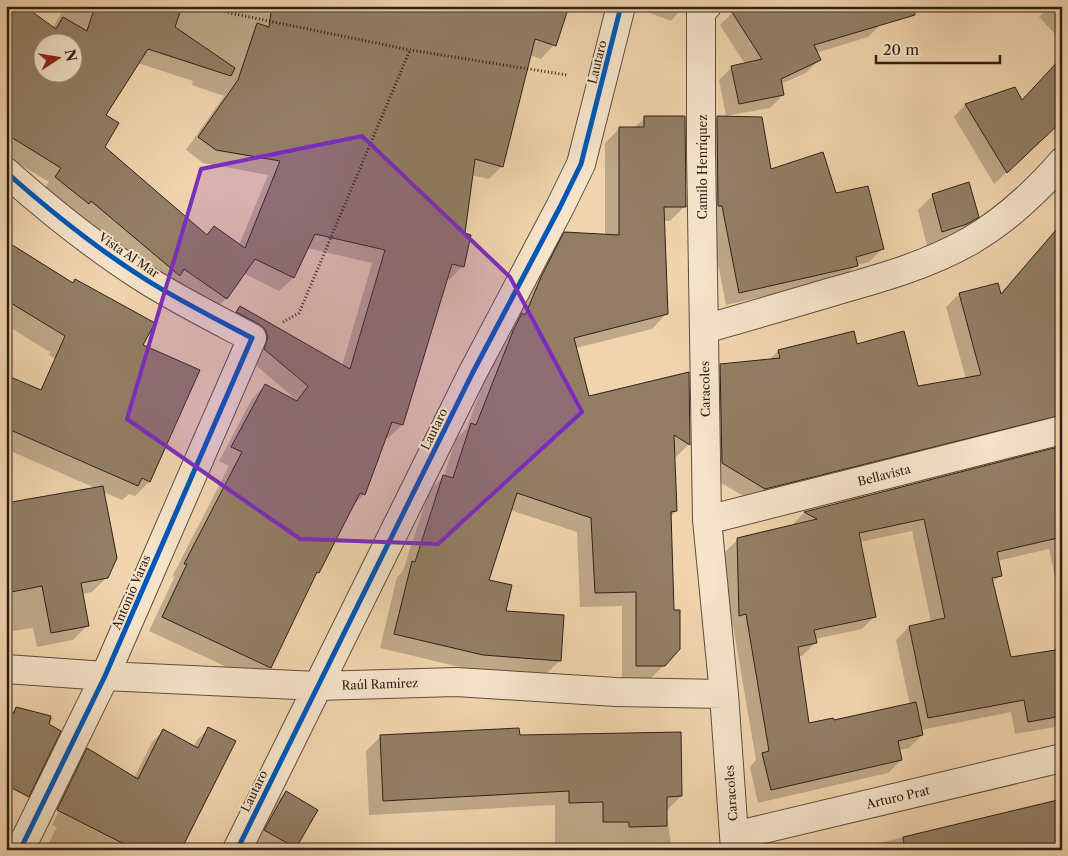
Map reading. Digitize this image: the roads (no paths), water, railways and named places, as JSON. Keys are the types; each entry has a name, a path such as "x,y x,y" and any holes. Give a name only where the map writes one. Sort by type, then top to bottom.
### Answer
{"street":[{"name":"Lautaro","path":"237,850 472,374 581,164 621,6"},
{"name":"Camilo Henríquez","path":"704,330 702,12 707,6"},
{"path":"704,330 897,273 934,259 970,240 1006,217 1038,189 1062,162"},
{"name":"Vista Al Mar","path":"6,172 37,200 87,239 130,269 197,310 252,338"},
{"name":"Caracoles","path":"704,330 707,520 724,694 734,843"},
{"name":"Antonio Varas","path":"20,850 105,676 252,338"},
{"name":"Bellavista","path":"707,520 1062,430"},
{"name":"Raúl Ramírez","path":"6,669 105,676 317,686 456,682 616,692 724,694"},
{"name":"Arturo Prat","path":"734,843 1062,758"}]}
